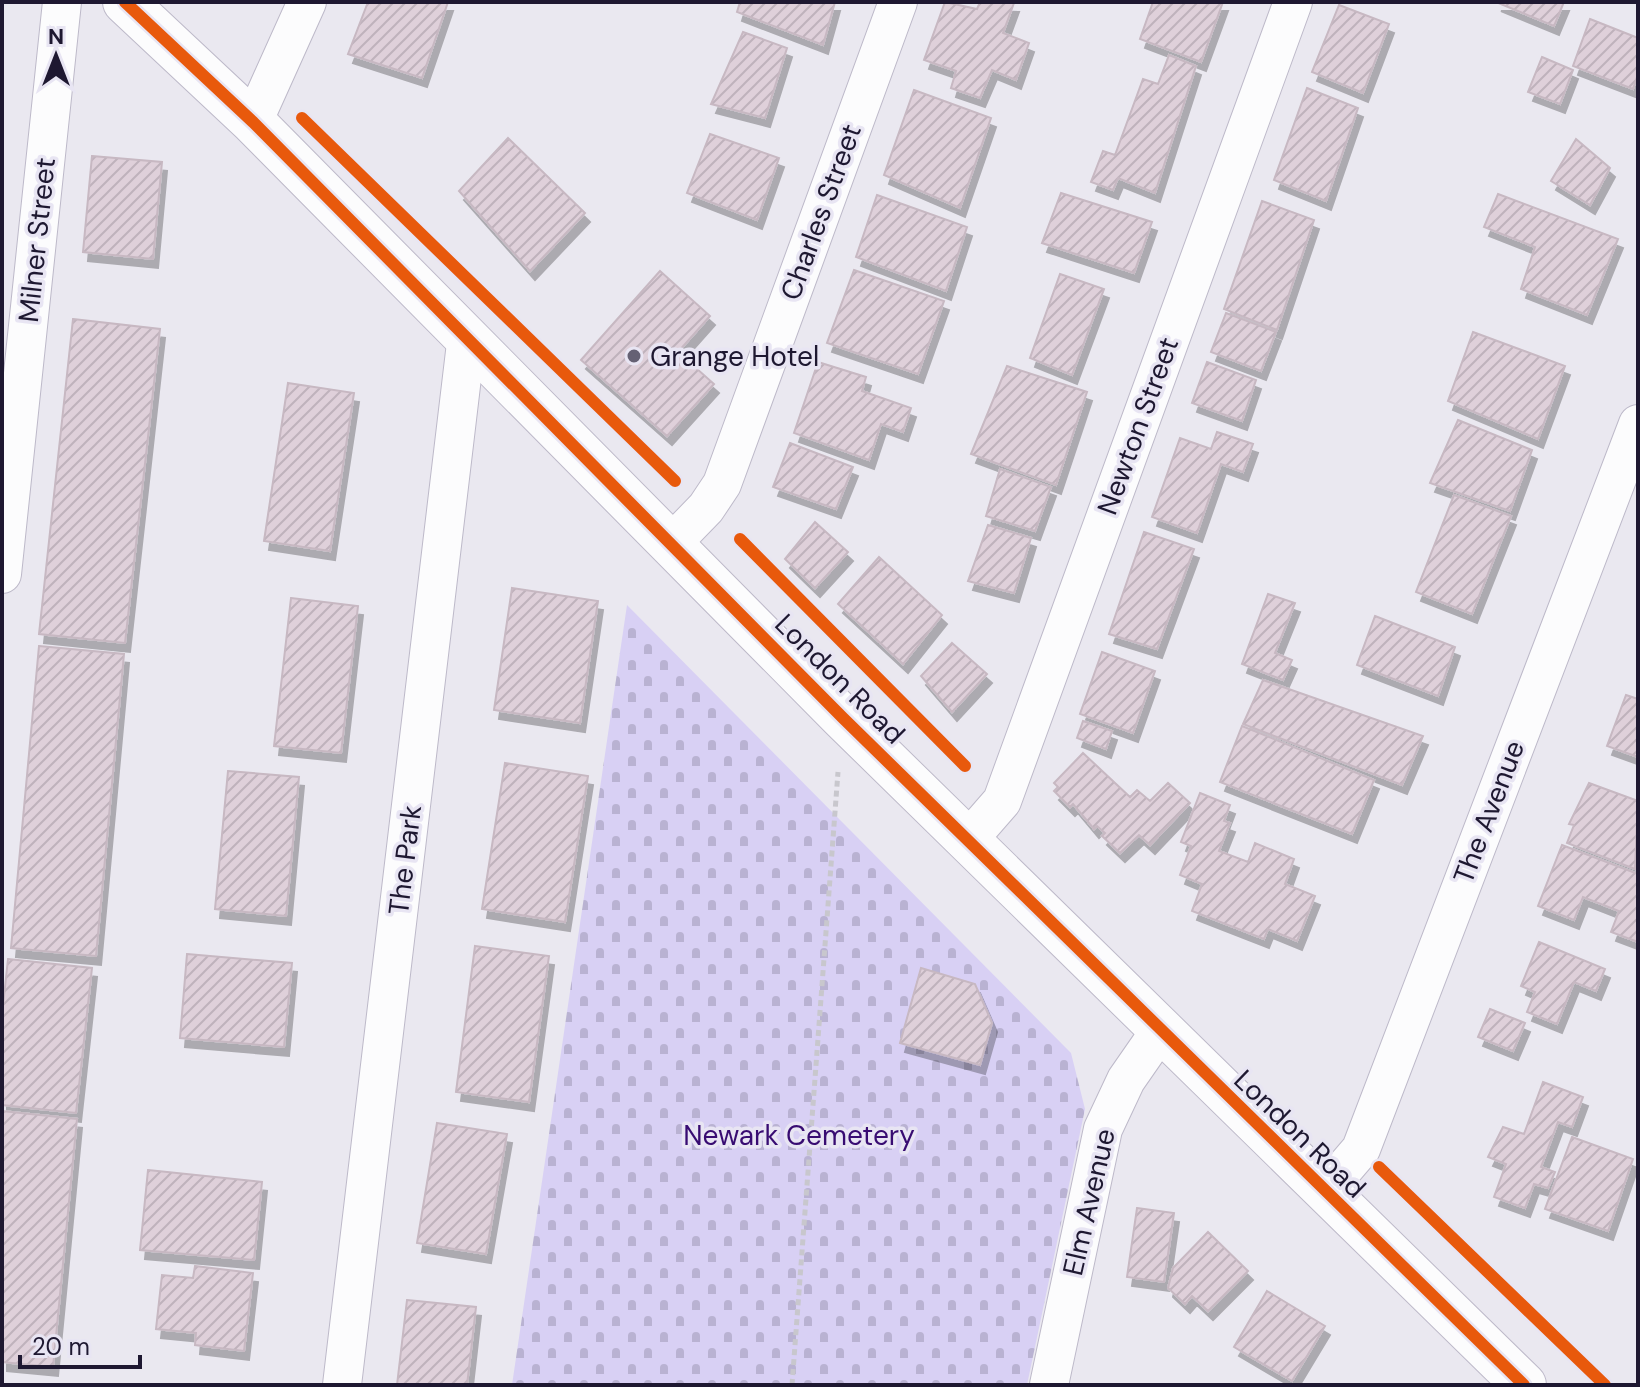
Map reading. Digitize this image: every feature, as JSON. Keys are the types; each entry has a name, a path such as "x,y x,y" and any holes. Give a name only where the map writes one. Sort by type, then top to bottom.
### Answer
{"main road":[{"name":"London Road","path":"125,2 253,122 843,718 1524,1385"}],"street":[{"name":"Milner Street","path":"2,574 62,2"},
{"path":"253,122 307,2"},
{"name":"Charles Street","path":"672,543 706,508 722,484 898,2"},
{"name":"Newton Street","path":"968,840 1002,801 1293,2"},
{"name":"The Park","path":"342,1385 467,335"},
{"name":"The Avenue","path":"1325,1191 1361,1149 1638,424"},
{"name":"Elm Avenue","path":"1049,1385 1103,1129 1126,1080 1160,1031"}],"path":[{"path":"792,1385 843,718"}],"green space":[{"name":"Newark Cemetery","path":"627,605 1071,1053 1085,1109 1027,1385 512,1385"}],"building":[{"path":"368,2 448,2 422,78 348,54"},
{"path":"740,2 835,2 823,45 737,12"},
{"path":"945,2 977,9 980,2 1014,3 1003,33 1029,43 1016,80 992,70 980,98 951,88 956,71 924,60"},
{"path":"1153,2 1223,2 1201,62 1140,39"},
{"path":"1496,2 1564,2 1554,26"},
{"path":"1339,5 1389,24 1363,93 1312,72"},
{"path":"1590,19 1638,38 1638,74 1633,89 1573,66"},
{"path":"743,32 787,48 765,118 711,104"},
{"path":"1169,55 1196,66 1155,193 1118,178 1113,190 1091,182 1103,151 1115,155 1143,79 1158,84"},
{"path":"1542,57 1573,70 1560,104 1528,92"},
{"path":"1307,88 1358,108 1326,201 1274,180"},
{"path":"914,90 991,118 960,208 884,175"},
{"path":"710,134 779,158 757,220 687,193"},
{"path":"508,138 585,213 530,271 459,191"},
{"path":"1576,139 1610,168 1590,205 1551,181"},
{"path":"92,156 162,162 153,259 83,252"},
{"path":"1061,193 1152,222 1134,273 1042,243"},
{"path":"1498,194 1618,239 1587,315 1521,289 1535,247 1484,227"},
{"path":"877,195 967,227 946,291 856,257"},
{"path":"1262,201 1314,220 1277,330 1224,309"},
{"path":"854,270 944,301 918,374 827,343"},
{"name":"Grange Hotel","path":"660,271 710,316 678,352 714,384 667,436 581,360"},
{"path":"1060,274 1104,289 1072,375 1030,358"},
{"path":"1226,313 1276,332 1261,371 1211,352"},
{"path":"73,319 160,329 125,643 39,634"},
{"path":"1473,332 1565,366 1538,439 1448,401"},
{"path":"818,362 866,377 862,391 911,408 903,432 881,424 869,460 794,433"},
{"path":"1207,362 1256,380 1242,421 1192,403"},
{"path":"1007,366 1087,392 1056,485 971,454"},
{"path":"288,383 354,393 330,551 264,541"},
{"path":"1458,420 1532,450 1510,511 1430,483"},
{"path":"1217,432 1253,444 1243,472 1221,464 1197,533 1152,517 1180,438 1211,449"},
{"path":"790,443 853,467 836,509 773,487"},
{"path":"1000,469 1051,487 1035,531 986,516"},
{"path":"1454,495 1511,516 1472,614 1416,592"},
{"path":"815,522 848,552 815,588 785,559"},
{"path":"988,525 1031,538 1014,593 968,581"},
{"path":"1144,532 1194,549 1157,649 1109,634"},
{"path":"879,557 942,615 903,664 838,604"},
{"path":"512,588 598,601 580,723 494,710"},
{"path":"1268,594 1295,603 1275,653 1292,660 1283,680 1242,664"},
{"path":"291,598 358,606 341,753 274,746"},
{"path":"1375,616 1455,647 1438,696 1357,665"},
{"path":"952,643 987,674 952,712 921,676"},
{"path":"39,646 124,654 96,956 11,948"},
{"path":"1102,652 1155,671 1133,733 1080,714"},
{"path":"1263,680 1423,736 1402,785 1243,724"},
{"path":"1626,695 1638,699 1638,757 1607,746"},
{"path":"1083,721 1112,731 1106,749 1077,738"},
{"path":"1242,726 1374,780 1352,834 1220,782"},
{"path":"1083,753 1130,797 1137,790 1150,801 1168,783 1190,803 1150,845 1139,835 1120,853 1102,836 1105,833 1097,826 1094,829 1073,804 1070,807 1054,791 1058,787 1054,783"},
{"path":"505,763 588,776 565,922 482,909"},
{"path":"228,771 299,777 286,916 215,909"},
{"path":"1589,783 1638,801 1635,869 1567,843 1574,825 1569,824"},
{"path":"1200,793 1230,805 1224,821 1230,823 1219,851 1248,862 1255,843 1294,859 1285,884 1315,896 1297,941 1268,929 1264,939 1192,911 1202,884 1180,875 1191,846 1181,842"},
{"path":"1562,845 1638,874 1638,942 1611,932 1619,911 1583,897 1574,920 1538,906"},
{"path":"1539,942 1605,969 1596,991 1574,982 1557,1024 1527,1012 1535,992 1521,986"},
{"path":"475,946 549,956 529,1102 456,1092"},
{"path":"187,954 292,963 284,1047 180,1038"},
{"path":"8,959 92,968 76,1113 2,1105 2,1015"},
{"path":"921,968 975,984 992,1023 980,1065 900,1043"},
{"path":"1490,1009 1525,1023 1513,1051 1478,1037"},
{"path":"1543,1082 1583,1097 1572,1127 1558,1122 1541,1167 1555,1172 1548,1188 1534,1184 1525,1208 1494,1197 1506,1164 1488,1157 1503,1127 1524,1134"},
{"path":"2,1111 77,1119 53,1367 2,1362"},
{"path":"437,1123 507,1134 486,1254 417,1243"},
{"path":"1572,1137 1633,1159 1608,1231 1545,1209"},
{"path":"148,1170 262,1182 254,1260 140,1250"},
{"path":"1137,1208 1174,1213 1164,1282 1127,1277"},
{"path":"1208,1232 1248,1271 1208,1311 1192,1296 1185,1304 1168,1288 1173,1268"},
{"path":"195,1266 253,1273 244,1351 195,1345 196,1333 156,1329 162,1275 193,1278"},
{"path":"1267,1291 1325,1326 1292,1381 1234,1347"},
{"path":"407,1300 476,1307 467,1385 397,1385"}],"cycle path":[{"path":"125,2 253,122 843,718 1524,1385"},
{"path":"302,118 675,481"},
{"path":"740,539 965,766"},
{"path":"1379,1167 1605,1385"}],"place":[{"name":"Grange Hotel","path":"634,356"}]}
